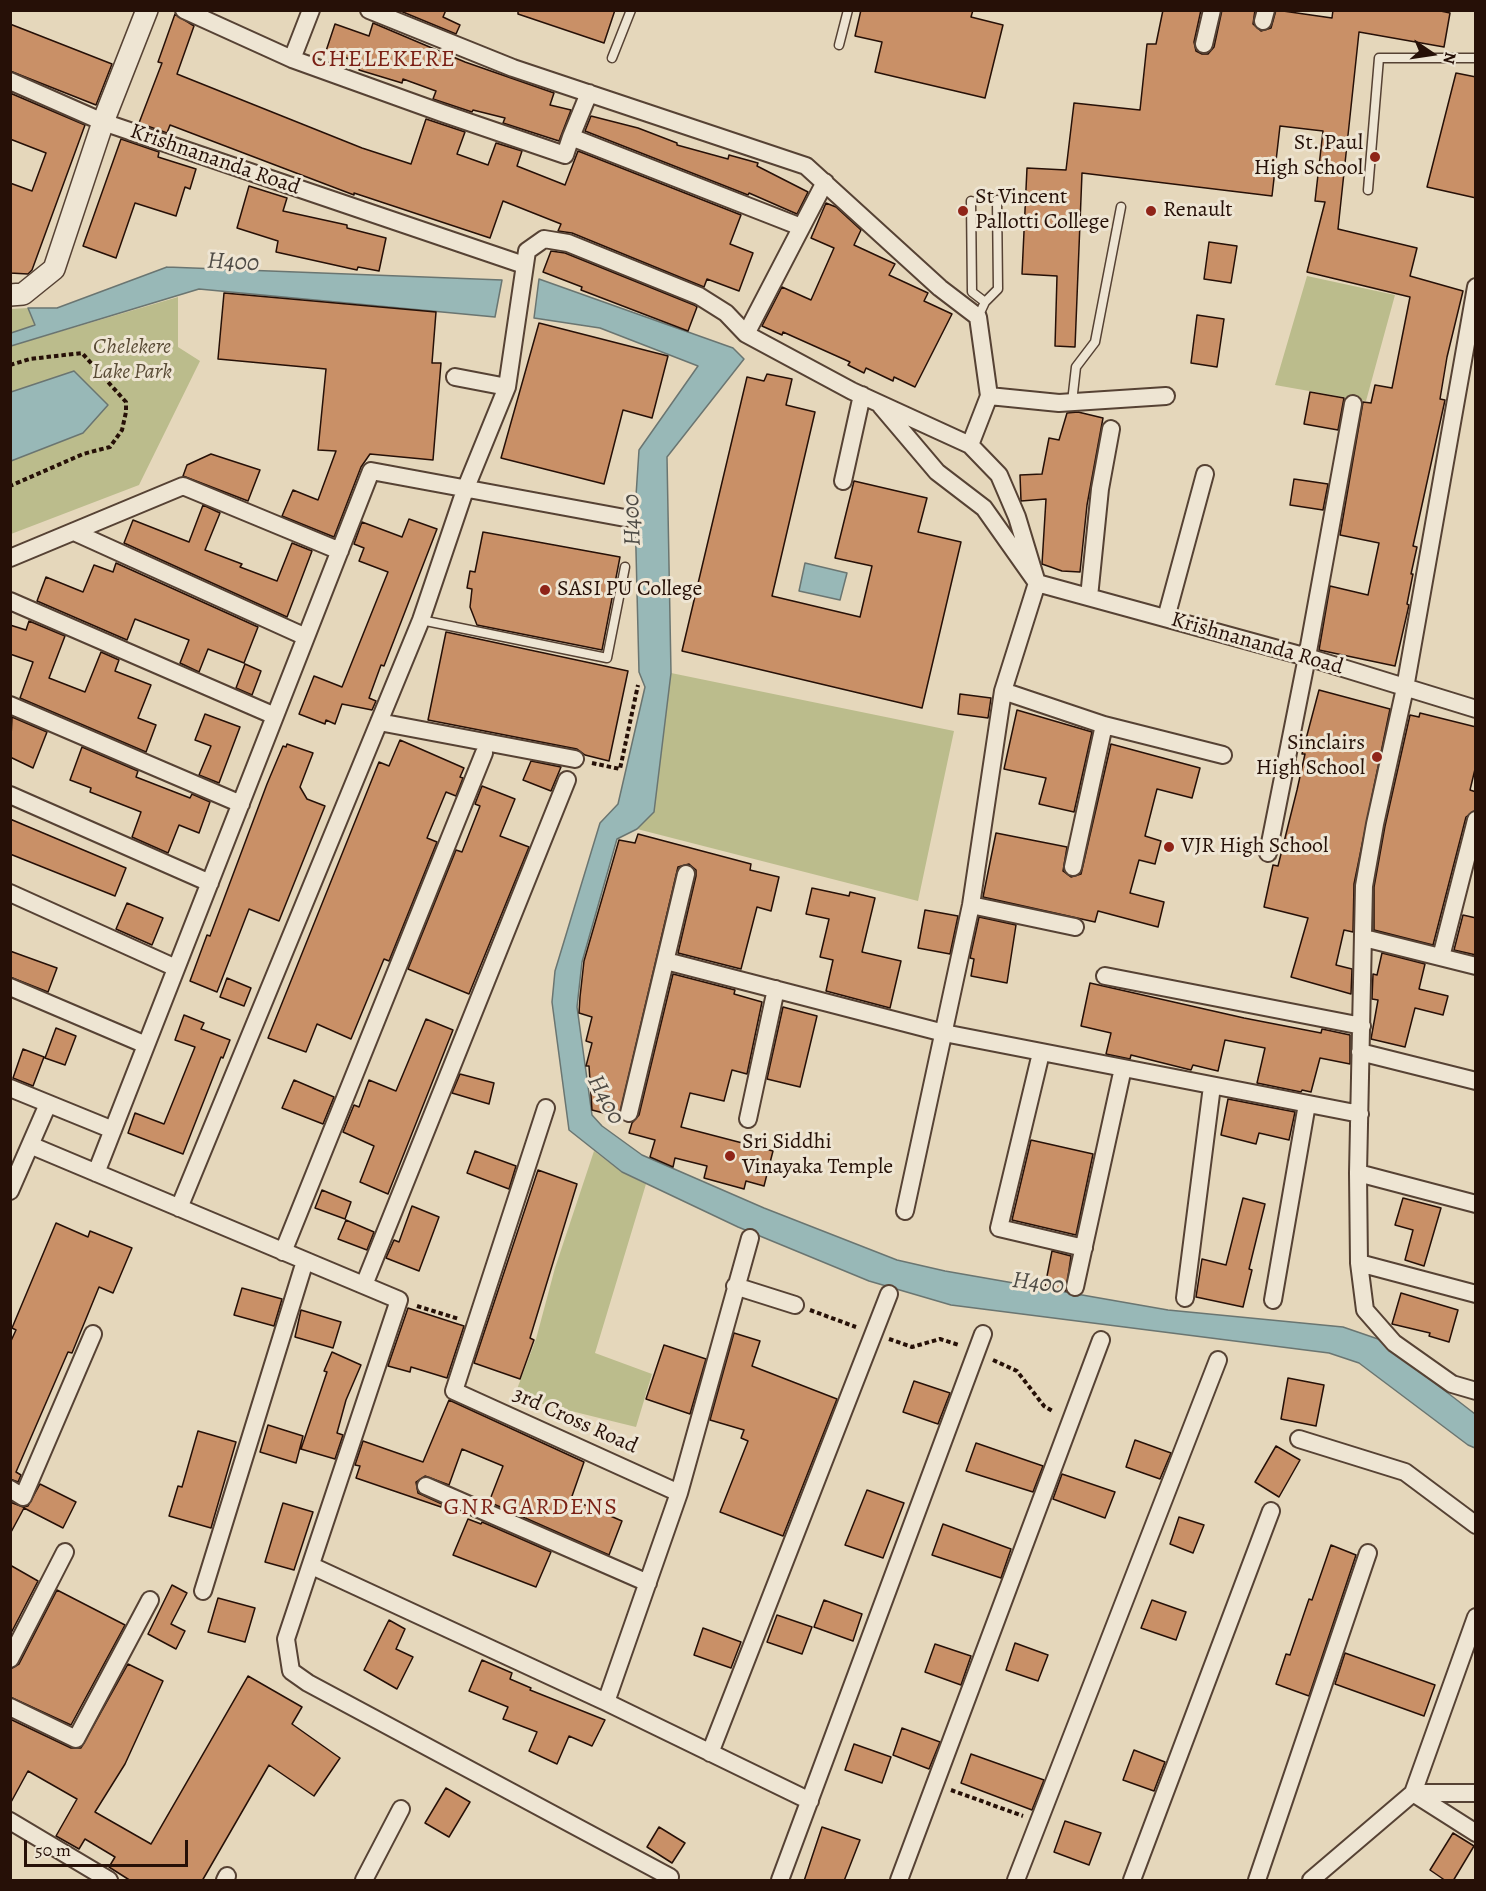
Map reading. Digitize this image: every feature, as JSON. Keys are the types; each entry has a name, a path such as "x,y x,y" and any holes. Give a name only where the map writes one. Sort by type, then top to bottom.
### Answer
{"street":[{"path":"10,81 103,122 147,10"},
{"path":"184,10 292,59 565,155 588,93"},
{"path":"292,59 311,10"},
{"path":"369,10 513,68 806,166 940,288 982,310 989,396 970,446"},
{"path":"1204,44 1212,10"},
{"name":"Krishnananda Road","path":"10,295 23,294 54,269 103,122 524,265"},
{"path":"572,137 801,227"},
{"path":"746,334 825,182"},
{"path":"179,1208 421,620 465,490 507,387 524,265 544,239 568,243 699,296 726,313 746,334 870,399 970,446 999,475 1017,517 1037,583 1003,691 971,905 905,1211"},
{"path":"1476,287 1405,688 1375,824 1364,886 1358,1173 1359,1263 1365,1310 1394,1343 1452,1384 1476,1391"},
{"path":"455,377 507,387"},
{"path":"989,396 1072,402 1166,396"},
{"path":"843,481 870,399"},
{"path":"870,399 937,472 984,508 1037,583"},
{"path":"1268,853 1307,657 1353,404"},
{"path":"1089,597 1100,489 1111,429"},
{"path":"96,1173 372,471 625,518"},
{"path":"1166,618 1205,474"},
{"path":"10,558 183,486 340,551"},
{"path":"74,532 306,637"},
{"name":"Krishnananda Road","path":"1037,583 1307,657 1476,709"},
{"path":"10,601 275,716"},
{"path":"1003,691 1104,725 1223,755"},
{"path":"10,705 240,804"},
{"path":"379,723 575,759"},
{"path":"1073,867 1104,725"},
{"path":"283,1252 484,753"},
{"path":"364,1285 567,780"},
{"path":"10,795 210,883"},
{"path":"1441,957 1476,820"},
{"path":"629,1113 686,874"},
{"path":"10,893 176,968"},
{"path":"971,905 1075,927"},
{"path":"1364,938 1476,966"},
{"path":"666,961 944,1033 1360,1114"},
{"path":"1105,976 1362,1026"},
{"path":"10,987 146,1045"},
{"path":"748,1119 776,989"},
{"path":"1360,1052 1476,1081"},
{"path":"1041,1053 999,1228 1084,1248"},
{"path":"1075,1287 1123,1068"},
{"path":"1185,1298 1212,1086"},
{"path":"10,1088 113,1130"},
{"path":"12,1186 48,1104"},
{"path":"1273,1300 1307,1104"},
{"path":"476,1324 546,1108"},
{"path":"30,1145 399,1300 286,1639 291,1671 308,1683 670,1876"},
{"path":"1358,1173 1476,1204"},
{"path":"606,1702 679,1492 750,1238"},
{"path":"203,1591 305,1261"},
{"path":"1359,1263 1476,1294"},
{"path":"735,1286 795,1305"},
{"path":"710,1753 889,1294"},
{"name":"3rd Cross Road","path":"476,1324 454,1391 679,1492"},
{"path":"10,1489 23,1497 93,1334"},
{"path":"780,1881 983,1334"},
{"path":"899,1881 1101,1340"},
{"path":"1016,1881 1218,1360"},
{"path":"1299,1439 1405,1472 1476,1525"},
{"path":"426,1486 648,1583"},
{"path":"1132,1881 1271,1510"},
{"path":"10,1659 65,1552"},
{"path":"1257,1881 1368,1552"},
{"path":"312,1566 606,1702 810,1801"},
{"path":"10,1707 76,1739 150,1600"},
{"path":"1317,1875 1413,1793 1476,1617"},
{"path":"1413,1793 1476,1793"},
{"path":"1413,1793 1476,1833"},
{"path":"364,1881 401,1809"},
{"path":"10,1821 109,1881"},
{"path":"1317,1875 1337,1881"}],"lane":[{"path":"612,58 631,10"},
{"path":"839,45 848,10"},
{"path":"1368,190 1379,58 1476,58"},
{"path":"971,201 972,292 982,310 998,289 997,200"},
{"path":"1072,402 1076,367 1095,342 1121,207"},
{"path":"421,620 607,658 625,567"}],"path":[{"path":"10,365 30,359 82,353 126,402 122,430 110,447 83,454 10,486"},
{"path":"575,759 620,769 638,685"},
{"path":"399,1300 476,1324"},
{"path":"795,1305 912,1347 940,1339 976,1351 1017,1371 1044,1407 1070,1422"},
{"path":"934,1784 1038,1822"}],"green space":[{"path":"1307,276 1395,295 1366,401 1275,385"},
{"name":"Chelekere Lake Park","path":"178,297 178,347 200,361 139,485 11,534 11,461 83,433 74,371 11,392 11,346"},
{"path":"28,308 35,325 11,333 11,309"},
{"path":"671,673 954,731 918,901 637,829 654,811"},
{"path":"594,1151 622,1172 646,1184 595,1353 652,1374 636,1427 514,1397 536,1339 555,1268"}],"water":[{"path":"167,267 502,280 495,317 199,289 11,346 11,333 35,325 28,308 57,308"},
{"path":"539,279 733,348 744,359 667,457 671,673 654,812 637,829 617,839 582,962 577,1007 592,1115 602,1126 642,1155 764,1208 897,1260 945,1271 1168,1310 1343,1327 1378,1339 1475,1414 1475,1448 1359,1363 1329,1353 951,1305 869,1281 738,1227 622,1172 569,1130 552,1002 555,971 600,823 618,804 645,687 639,672 635,511 639,450 698,366 600,328 534,318"},
{"path":"74,371 108,405 83,433 11,461 11,392"},
{"path":"805,563 847,573 840,600 799,591"}],"building":[{"path":"398,10 446,10 443,17 460,25 456,34"},
{"path":"518,10 615,10 604,43 518,14"},
{"path":"861,10 973,10 971,17 1003,25 985,98 875,72 882,42 855,36"},
{"path":"1163,10 1201,10 1194,42 1196,51 1202,54 1208,54 1214,47 1222,10 1255,10 1253,24 1261,31 1271,28 1276,10 1332,18 1333,10 1436,10 1450,13 1444,47 1359,32 1338,229 1417,248 1410,276 1463,291 1447,357 1440,399 1445,400 1413,546 1417,547 1411,574 1413,574 1407,604 1409,605 1395,666 1319,650 1330,586 1368,595 1379,543 1340,535 1363,402 1371,403 1375,385 1392,388 1410,297 1307,272 1325,202 1315,201 1323,131 1280,126 1272,196 1082,173 1075,347 1055,346 1057,276 1022,274 1027,168 1066,170 1074,103 1140,110 1147,44 1156,44"},
{"path":"175,14 194,26 177,74 362,148 411,164 426,119 465,132 457,154 488,165 496,143 522,151 517,166 565,185 578,151 741,215 730,244 753,253 739,291 707,279 704,287 572,233 558,231 561,224 503,201 490,238 354,193 354,195 170,125 167,133 139,123 162,63 158,62"},
{"path":"373,23 465,62 554,93 550,105 571,110 559,141 503,123 505,118 473,110 472,112 433,99 436,91 403,79 402,83 359,70 361,63 326,51 335,24 369,36"},
{"path":"10,24 112,64 96,105 10,71"},
{"path":"1456,73 1476,77 1476,198 1427,187"},
{"path":"10,93 85,125 32,270 28,274 10,273 10,183 32,191 46,153 10,139"},
{"path":"591,116 638,128 677,143 677,145 728,159 729,155 758,163 757,166 808,192 797,214 749,193 748,195 585,131"},
{"path":"121,139 159,152 158,157 196,169 190,189 185,187 176,216 135,203 116,258 83,246"},
{"path":"249,186 287,198 283,211 347,225 347,228 386,238 379,271 358,267 357,270 276,252 278,241 237,228"},
{"path":"826,203 836,207 861,230 854,245 895,264 889,275 928,293 924,301 952,314 915,387 894,377 893,381 866,368 864,373 848,365 850,362 783,332 782,335 762,326 782,287 811,300 834,248 811,238"},
{"path":"1209,242 1237,246 1231,283 1204,279"},
{"path":"551,251 565,253 694,305 697,307 688,331 581,290 582,287 543,272"},
{"path":"224,293 436,312 432,363 441,363 433,460 370,454 361,467 334,537 282,516 293,490 318,500 336,451 318,450 326,369 218,359"},
{"path":"1197,315 1224,319 1217,367 1191,363"},
{"path":"539,323 668,356 652,418 623,410 604,484 501,458"},
{"path":"767,374 792,379 786,405 815,412 772,596 860,617 872,566 835,558 854,481 927,498 918,532 961,542 922,708 682,651 747,377 764,381"},
{"path":"1310,392 1344,398 1338,430 1304,424"},
{"path":"1078,412 1103,418 1087,505 1080,572 1062,571 1042,564 1046,499 1021,501 1020,475 1042,474 1049,438 1059,440 1067,413"},
{"path":"211,454 260,470 248,501 183,476 187,465"},
{"path":"1294,479 1328,484 1323,510 1290,505"},
{"path":"203,505 220,513 205,550 242,564 240,567 277,581 292,543 312,551 287,617 124,543 133,520 189,542"},
{"path":"409,519 437,529 384,666 381,665 369,698 376,701 372,710 342,704 335,724 326,720 325,724 299,714 314,676 342,687 388,572 359,561 364,548 354,544 362,522 402,537"},
{"name":"SASI PU College","path":"483,532 620,557 602,650 477,625 470,607 472,589 467,588 470,571 475,572"},
{"path":"116,563 258,627 244,663 208,649 199,672 180,663 189,640 135,619 127,640 37,601 46,577 83,592 94,565 113,572"},
{"path":"29,621 65,636 49,678 85,692 101,652 119,660 115,671 151,685 138,718 156,725 146,752 20,698 33,662 10,654 10,625 26,630"},
{"path":"446,632 628,671 609,761 585,755 577,749 428,720"},
{"path":"245,664 261,671 252,695 236,688"},
{"path":"1319,690 1390,709 1354,884 1353,932 1344,930 1336,965 1352,969 1351,994 1291,977 1308,918 1264,907 1273,865 1278,866 1305,754 1302,754"},
{"path":"960,694 991,698 988,718 958,714"},
{"path":"1017,710 1092,732 1074,812 1039,804 1046,778 1004,769"},
{"path":"1420,713 1476,727 1476,765 1470,790 1476,792 1476,810 1466,817 1433,945 1374,930 1374,887 1385,826 1410,715 1419,717"},
{"path":"205,714 240,727 219,783 199,775 211,746 195,740"},
{"path":"12,717 47,732 33,768 10,757"},
{"path":"400,740 464,768 456,796 446,792 427,838 437,842 389,961 384,959 351,1039 317,1024 306,1052 268,1038 379,762 389,766"},
{"path":"287,744 313,753 300,787 307,799 325,806 279,921 249,909 217,992 190,981 207,935 210,936 267,784 283,746 286,747"},
{"path":"1111,744 1200,768 1192,798 1157,789 1145,836 1161,841 1155,864 1139,860 1130,893 1164,902 1158,927 1098,911 1095,922 983,897 996,833 1067,847 1063,871 1071,877 1081,874"},
{"path":"82,747 138,771 136,777 190,798 192,794 210,802 199,833 179,825 168,853 132,837 141,812 90,792 91,788 70,780"},
{"path":"531,761 561,767 551,791 523,780"},
{"path":"482,786 515,799 500,836 529,847 469,994 408,969 456,850 462,852 480,806 475,804"},
{"path":"10,819 126,868 115,896 10,854"},
{"path":"638,834 751,864 750,870 779,877 771,911 757,907 741,969 678,953 696,870 689,864 678,867 619,1117 592,1110 589,1066 586,1066 592,1043 586,1041 592,1017 579,1013 580,997 584,961 619,840 635,843"},
{"path":"812,888 849,896 850,892 875,898 862,952 901,961 890,1008 826,991 833,960 820,957 829,919 806,914"},
{"path":"127,903 163,918 152,945 116,929"},
{"path":"925,910 958,916 950,954 918,948"},
{"path":"1463,915 1476,918 1476,955 1454,950"},
{"path":"979,917 1016,925 1007,983 971,976 974,959 970,958"},
{"path":"10,951 57,968 48,992 10,977"},
{"path":"1382,953 1425,964 1419,989 1448,996 1443,1015 1415,1008 1405,1047 1371,1039 1378,1000 1372,999 1373,974 1377,975"},
{"path":"673,974 735,990 734,994 762,1002 747,1074 732,1070 724,1101 690,1093 681,1127 773,1151 764,1186 746,1181 744,1189 704,1178 707,1166 675,1158 673,1167 650,1157 655,1140 629,1133 632,1123 639,1115"},
{"path":"227,978 251,988 244,1006 220,997"},
{"path":"1090,983 1244,1018 1321,1033 1322,1029 1350,1035 1350,1064 1320,1058 1311,1092 1302,1090 1301,1092 1257,1083 1265,1048 1225,1040 1218,1071 1193,1065 1191,1070 1131,1055 1130,1059 1106,1054 1111,1033 1081,1026"},
{"path":"783,1007 817,1016 800,1087 767,1079"},
{"path":"184,1015 204,1023 201,1029 230,1040 223,1058 221,1057 183,1154 128,1133 135,1113 164,1124 195,1047 175,1040"},
{"path":"426,1019 453,1030 388,1194 360,1182 374,1146 343,1132 354,1105 359,1107 369,1080 396,1091"},
{"path":"56,1028 76,1036 65,1065 45,1058"},
{"path":"23,1049 44,1057 33,1086 13,1078"},
{"path":"460,1074 494,1083 489,1104 452,1093"},
{"path":"294,1080 334,1097 323,1124 282,1108"},
{"path":"1228,1099 1295,1112 1289,1140 1259,1133 1256,1144 1221,1135"},
{"path":"1031,1140 1093,1154 1076,1235 1012,1220"},
{"path":"475,1151 516,1166 509,1189 467,1173"},
{"path":"538,1170 577,1184 530,1338 534,1340 520,1379 474,1363"},
{"path":"322,1190 351,1202 345,1219 315,1208"},
{"path":"1243,1198 1265,1204 1249,1269 1252,1270 1243,1307 1196,1297 1202,1259 1226,1265"},
{"path":"1403,1198 1441,1208 1424,1266 1405,1260 1413,1230 1395,1225"},
{"path":"412,1206 439,1217 419,1271 386,1258 394,1240 399,1242"},
{"path":"346,1220 374,1232 367,1250 338,1239"},
{"path":"56,1223 88,1237 90,1231 132,1248 113,1293 99,1287 72,1353 68,1352 16,1472 21,1475 18,1482 10,1479 10,1343 16,1330 12,1328"},
{"path":"1052,1251 1071,1256 1066,1291 1045,1286"},
{"path":"242,1288 282,1299 274,1326 234,1315"},
{"path":"1401,1293 1458,1310 1449,1342 1429,1336 1430,1333 1392,1324"},
{"path":"408,1308 464,1326 447,1378 411,1367 410,1372 388,1366"},
{"path":"301,1310 341,1322 333,1348 295,1337"},
{"path":"734,1333 760,1341 752,1366 837,1399 783,1536 720,1512 748,1441 741,1438 744,1430 710,1420"},
{"path":"664,1345 706,1359 690,1414 646,1399"},
{"path":"332,1352 361,1365 346,1400 337,1433 343,1435 335,1459 301,1449 327,1372 324,1371"},
{"path":"1288,1378 1324,1385 1316,1426 1281,1419"},
{"path":"914,1381 950,1393 938,1424 903,1412"},
{"path":"449,1400 584,1462 571,1499 622,1521 609,1555 489,1502 503,1466 462,1449 449,1485 425,1476 416,1482 418,1493 442,1504 441,1507 356,1478 360,1466 355,1465 363,1441 423,1462"},
{"path":"268,1425 303,1436 296,1463 260,1452"},
{"path":"198,1431 236,1442 211,1528 169,1516 178,1486 182,1487"},
{"path":"1135,1440 1171,1453 1160,1479 1126,1467"},
{"path":"976,1443 1043,1466 1033,1492 966,1471"},
{"path":"1276,1446 1300,1460 1279,1497 1255,1482"},
{"path":"1062,1474 1115,1492 1105,1518 1053,1499"},
{"path":"40,1484 76,1502 63,1528 24,1508 10,1534 10,1502 23,1507 28,1506"},
{"path":"867,1490 904,1503 883,1558 845,1545"},
{"path":"283,1503 313,1512 294,1570 265,1562"},
{"path":"1179,1517 1204,1525 1193,1553 1170,1544"},
{"path":"468,1519 481,1524 482,1522 551,1552 536,1587 453,1555"},
{"path":"943,1524 1011,1549 1001,1578 932,1555"},
{"path":"1331,1545 1356,1555 1309,1696 1276,1684 1286,1654 1290,1655 1309,1599 1312,1600"},
{"path":"10,1565 38,1581 10,1635"},
{"path":"172,1585 187,1593 171,1624 185,1631 176,1649 148,1634"},
{"path":"57,1590 125,1625 71,1725 10,1697 10,1669 19,1664"},
{"path":"218,1598 255,1608 245,1642 208,1632"},
{"path":"824,1600 862,1614 853,1641 814,1627"},
{"path":"1152,1600 1186,1612 1176,1640 1141,1628"},
{"path":"777,1615 812,1627 802,1654 767,1642"},
{"path":"389,1620 405,1629 396,1649 413,1657 397,1689 364,1670"},
{"path":"703,1628 741,1642 731,1668 694,1655"},
{"path":"1015,1643 1048,1655 1038,1681 1006,1670"},
{"path":"935,1644 971,1656 961,1685 925,1672"},
{"path":"1345,1653 1435,1685 1424,1716 1335,1684"},
{"path":"482,1660 512,1673 510,1679 531,1688 530,1690 605,1720 592,1746 569,1736 557,1764 529,1751 537,1732 503,1719 508,1707 469,1691"},
{"path":"128,1664 163,1681 125,1764 95,1812 151,1844 248,1676 302,1707 292,1724 340,1758 314,1796 269,1765 202,1881 131,1881 109,1867 115,1857 85,1839 79,1849 56,1836 77,1799 28,1771 10,1804 10,1719 71,1748 81,1748"},
{"path":"902,1728 940,1742 929,1769 893,1755"},
{"path":"854,1744 891,1757 882,1783 845,1770"},
{"path":"1134,1750 1165,1762 1154,1791 1123,1780"},
{"path":"971,1754 1044,1780 1032,1810 961,1783"},
{"path":"446,1788 470,1802 449,1837 425,1823"},
{"path":"1065,1821 1101,1833 1089,1865 1054,1852"},
{"path":"659,1827 685,1843 672,1863 647,1847"},
{"path":"822,1827 860,1840 844,1881 804,1881"},
{"path":"1453,1833 1474,1846 1453,1881 1446,1881 1430,1870"}],"place":[{"name":"St. Paul High School","path":"1375,157"},
{"name":"St Vincent Pallotti College","path":"963,211"},
{"name":"Renault","path":"1151,211"},
{"name":"SASI PU College","path":"545,590"},
{"name":"Sinclairs High School","path":"1377,757"},
{"name":"VJR High School","path":"1169,847"},
{"name":"Sri Siddhi Vinayaka Temple","path":"730,1156"}],"district":[{"name":"CHELEKERE","path":"384,60"},
{"name":"GNR GARDENS","path":"531,1508"}],"water label":[{"name":"H400","path":"233,263"},
{"name":"H400","path":"633,520"},
{"name":"H400","path":"605,1100"},
{"name":"H400","path":"1038,1284"}]}
